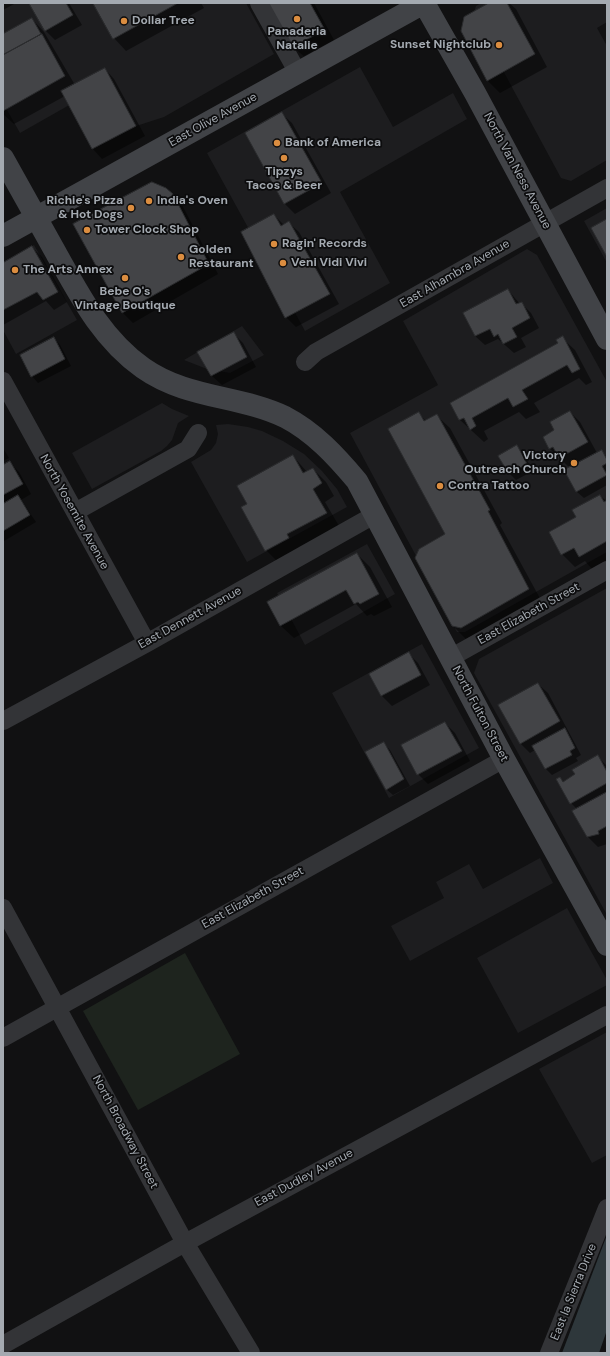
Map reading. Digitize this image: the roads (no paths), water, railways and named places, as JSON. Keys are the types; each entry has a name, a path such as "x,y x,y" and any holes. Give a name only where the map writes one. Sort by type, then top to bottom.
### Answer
{"main road":[{"name":"East Olive Avenue","path":"3,236 424,3"},
{"name":"North Van Ness Avenue","path":"424,3 472,87 607,339"},
{"name":"North Fulton Street","path":"3,158 96,321 117,347 156,376 181,388 256,407 284,417 303,427 330,450 357,481 376,514 504,759 607,945"}],"street":[{"path":"259,3 298,73"},
{"name":"East Alhambra Avenue","path":"305,362 316,352 607,188"},
{"name":"North Yosemite Avenue","path":"3,381 147,643"},
{"path":"75,512 188,449 198,433"},
{"name":"East Dennett Avenue","path":"3,721 147,643 376,514"},
{"name":"East Elizabeth Street","path":"450,658 607,570"},
{"name":"East Elizabeth Street","path":"3,1038 504,759"},
{"name":"North Broadway Street","path":"3,908 185,1243 251,1353"},
{"name":"East Dudley Avenue","path":"3,1345 185,1243 607,1015"},
{"name":"East la Sierra Drive","path":"549,1353 607,1208"}],"place":[{"name":"Panaderia Natalie","path":"297,19"},
{"name":"Dollar Tree","path":"124,21"},
{"name":"Sunset Nightclub","path":"499,45"},
{"name":"Bank of America","path":"277,143"},
{"name":"Tipzys Tacos & Beer","path":"284,158"},
{"name":"India's Oven","path":"149,201"},
{"name":"Richie's Pizza & Hot Dogs","path":"131,208"},
{"name":"Tower Clock Shop","path":"87,230"},
{"name":"Ragin' Records","path":"274,244"},
{"name":"Golden Restaurant","path":"181,257"},
{"name":"Veni Vidi Vivi","path":"283,263"},
{"name":"The Arts Annex","path":"15,270"},
{"name":"Bebe O's Vintage Boutique","path":"125,278"},
{"name":"Victory Outreach Church","path":"574,463"},
{"name":"Contra Tattoo","path":"440,486"}]}
